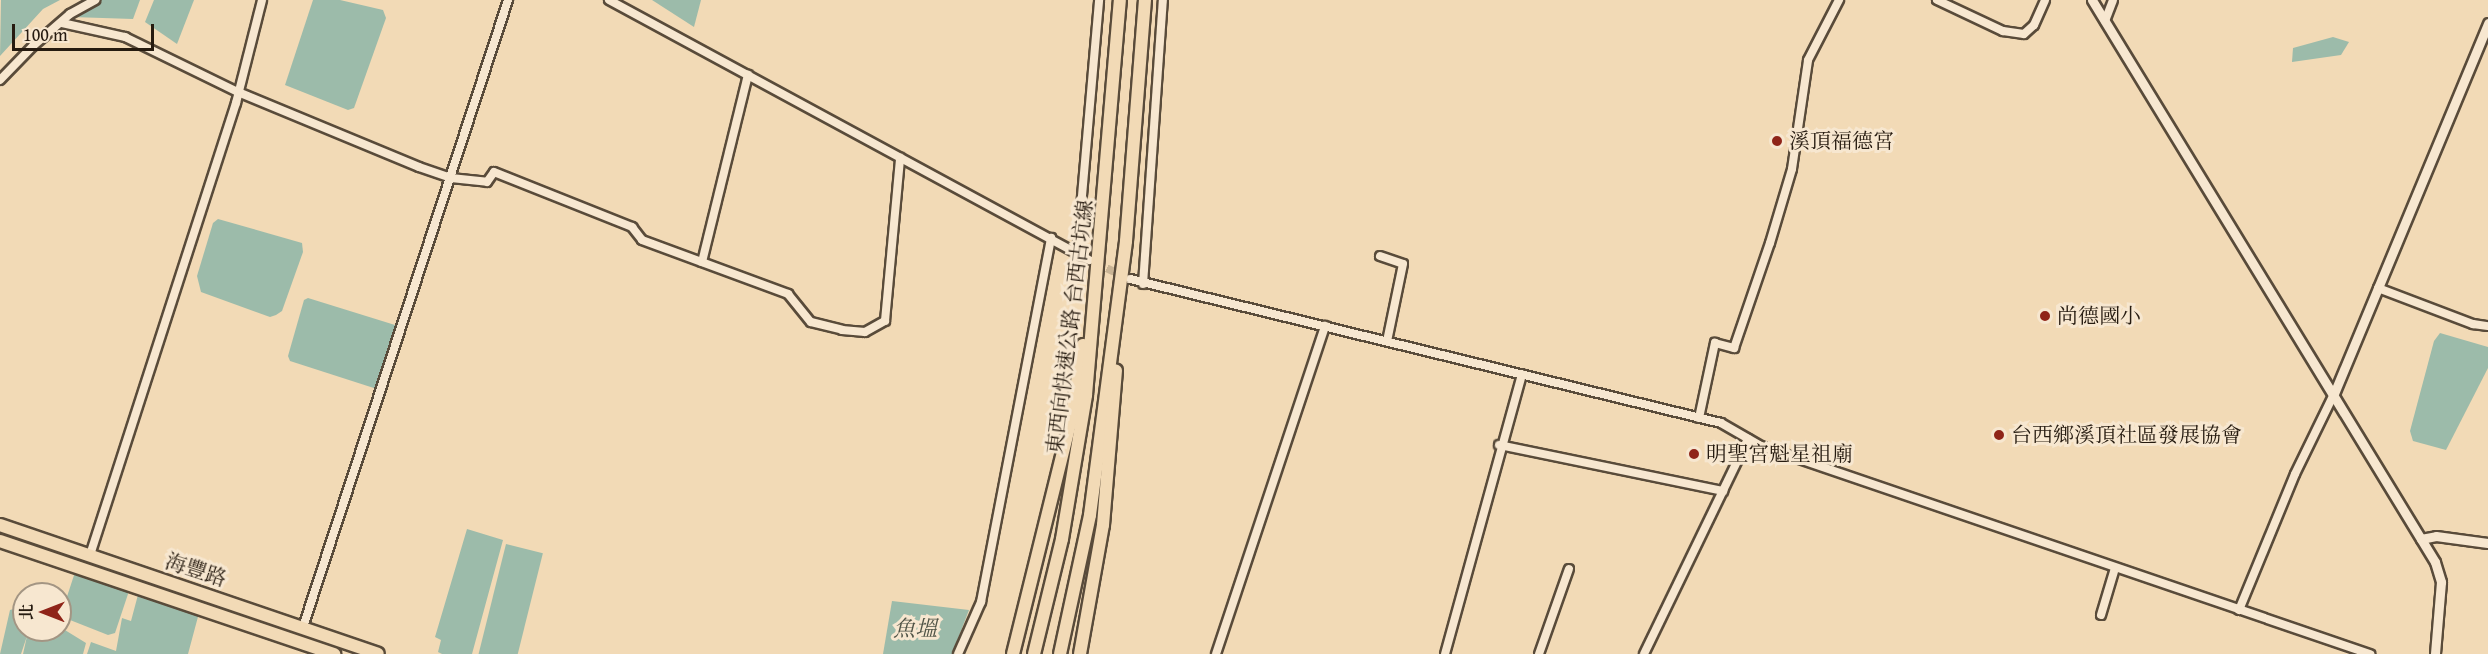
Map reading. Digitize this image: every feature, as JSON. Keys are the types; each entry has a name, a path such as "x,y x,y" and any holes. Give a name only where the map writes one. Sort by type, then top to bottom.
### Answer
{"main road":[{"name":"東西向快速公路 台西古坑線","path":"1034,654 1062,539 1086,394 1114,99 1120,0"},
{"name":"東西向快速公路 台西古坑線","path":"1060,654 1089,515 1126,241 1145,0"},
{"path":"1080,654 1103,525 1126,241"},
{"path":"1013,654 1071,419 1101,243"},
{"name":"海豐路","path":"0,525 378,654"},
{"name":"海豐路","path":"0,541 334,654"}],"street":[{"path":"0,80 33,46 95,0"},
{"path":"90,555 238,92 262,0"},
{"path":"303,627 508,0"},
{"path":"609,0 1089,260"},
{"path":"1077,253 1099,0"},
{"path":"1143,284 1163,0"},
{"path":"1699,418 1714,343 1734,348 1770,243 1792,169 1808,60 1839,0"},
{"path":"1937,0 2003,31 2024,34 2034,25 2045,0"},
{"path":"2092,0 2421,539 2441,582 2434,654"},
{"path":"2105,21 2113,0"},
{"path":"62,23 125,37 238,92 451,178 488,182 494,172 632,228 642,240 789,294 811,322 865,332 879,327 885,321 900,158"},
{"path":"2239,610 2295,474 2333,396 2488,23"},
{"path":"702,262 748,75"},
{"path":"958,654 981,602 1051,238"},
{"path":"1380,256 1403,264 1387,341"},
{"path":"1130,279 1721,423 1748,439 2115,568 2370,654"},
{"path":"2378,288 2473,324 2488,326"},
{"path":"1216,654 1325,326"},
{"path":"1445,654 1499,445 1522,374"},
{"path":"1644,654 1748,439"},
{"path":"1499,445 1723,490"},
{"path":"2421,539 2436,536 2488,543"},
{"path":"2101,615 2115,568"},
{"path":"1539,654 1569,569"}],"water":[{"path":"1,0 60,0 43,9 0,56"},
{"path":"98,0 140,0 133,19 72,17"},
{"path":"154,0 194,0 177,44 145,22"},
{"path":"313,0 340,0 383,10 386,18 354,108 348,110 285,85"},
{"path":"652,0 701,0 694,27"},
{"path":"2333,37 2349,42 2341,55 2292,62 2293,48"},
{"path":"218,219 302,243 303,252 282,311 276,315 270,317 201,292 197,276 213,223"},
{"path":"308,298 395,325 399,339 380,390 290,361 288,356 304,300"},
{"path":"2440,333 2488,347 2488,368 2446,450 2413,441 2410,431 2434,341"},
{"path":"467,529 503,540 472,654 442,654 438,652 441,640 435,637"},
{"path":"506,544 543,553 518,654 479,654"},
{"path":"77,566 127,585 128,594 115,633 108,635 72,621 72,582"},
{"path":"139,591 199,613 188,654 87,654 91,642 116,651 122,618 131,621"},
{"name":"魚塭","path":"892,601 969,610 952,654 883,654"},
{"path":"12,609 12,642 25,642 21,654 0,654"},
{"path":"72,634 86,643 83,654 23,654 26,642 72,642"}],"tunnel":[{"path":"1096,263 1123,276"}],"place":[{"name":"溪頂福德宮","path":"1777,141"},
{"name":"尚德國小","path":"2045,316"},
{"name":"台西鄉溪頂社區發展協會","path":"1999,435"},
{"name":"明聖宮魁星祖廟","path":"1694,454"}]}
